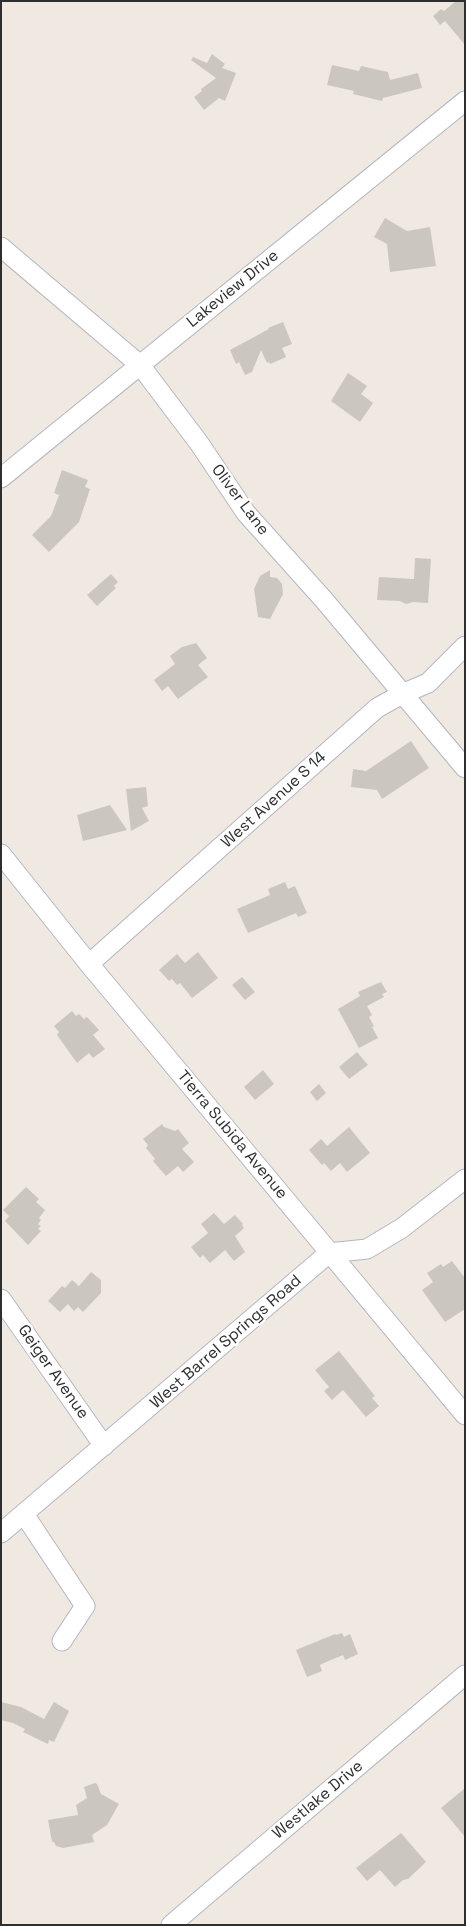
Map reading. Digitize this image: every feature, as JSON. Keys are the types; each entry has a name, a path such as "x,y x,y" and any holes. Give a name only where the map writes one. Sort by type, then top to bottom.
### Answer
{"street":[{"name":"Lakeview Drive","path":"1,478 463,106"},
{"name":"Oliver Lane","path":"1,247 140,365 199,443 246,513 324,600 465,768"},
{"name":"West Avenue S 14","path":"89,964 377,708 402,694 428,683 465,646"},
{"name":"Tierra Subida Avenue","path":"1,854 89,964 465,1415"},
{"path":"329,1252 367,1249 402,1228 465,1179"},
{"name":"West Barrel Springs Road","path":"1,1533 329,1252"},
{"name":"Geiger Avenue","path":"1,1299 104,1446"},
{"path":"24,1514 85,1606 62,1641"},
{"name":"Westlake Drive","path":"171,1925 465,1675"}],"building":[{"path":"456,1 465,1 465,45 445,21 440,25 433,16 441,9 444,11"},
{"path":"212,54 225,64 222,68 236,73 225,101 219,98 204,110 194,97 216,78 191,60 193,57 207,63"},
{"path":"332,65 359,71 361,66 388,72 390,80 418,73 422,88 383,98 382,101 353,94 354,91 327,85"},
{"path":"385,218 407,231 430,227 436,266 390,272 387,244 374,237"},
{"path":"283,322 292,344 282,348 286,357 270,364 269,362 267,363 261,350 252,372 245,375 239,362 236,364 230,350 268,328"},
{"path":"348,373 367,386 361,394 373,403 360,422 331,401"},
{"path":"62,470 88,480 85,487 90,489 79,522 49,552 32,535 51,516 59,495 54,493"},
{"path":"415,558 431,559 428,603 413,602 406,604 400,601 377,600 379,577 414,579"},
{"path":"270,570 270,577 277,578 282,584 283,594 270,619 258,617 254,589 260,576"},
{"path":"111,574 118,582 114,586 116,588 97,606 87,595"},
{"path":"196,643 207,658 198,665 208,677 178,699 168,686 162,691 154,680 175,664 170,656 182,647"},
{"path":"411,741 429,768 382,799 377,790 351,787 353,769 366,771"},
{"path":"146,787 148,806 142,808 149,821 131,831 126,789"},
{"path":"110,805 127,830 83,841 77,815"},
{"path":"285,882 288,889 295,886 307,913 298,917 296,913 248,933 237,909 270,895 268,889"},
{"path":"198,952 218,978 192,998 180,983 177,985 172,979 169,981 159,970 177,954 185,963"},
{"path":"242,977 255,992 245,1000 232,985"},
{"path":"381,982 387,992 382,994 384,997 367,1006 372,1015 369,1017 374,1026 372,1027 378,1038 359,1048 338,1009 360,996 358,992"},
{"path":"72,1011 76,1016 79,1014 84,1019 87,1017 99,1030 93,1035 105,1049 93,1058 89,1053 77,1063 57,1035 59,1032 54,1026"},
{"path":"357,1052 368,1065 349,1079 339,1067"},
{"path":"263,1070 274,1084 255,1100 244,1087"},
{"path":"319,1084 326,1093 317,1101 310,1092"},
{"path":"162,1124 164,1127 175,1131 178,1129 189,1143 182,1149 194,1162 183,1172 178,1166 166,1176 153,1161 155,1159 146,1148 148,1145 143,1139"},
{"path":"349,1127 370,1153 347,1172 340,1163 331,1171 324,1163 322,1165 309,1150 321,1139 327,1146"},
{"path":"26,1187 39,1199 36,1202 45,1210 39,1218 41,1220 38,1224 41,1226 38,1229 41,1231 28,1245 5,1221 9,1216 3,1210"},
{"path":"214,1213 224,1224 235,1215 243,1224 244,1228 235,1236 245,1252 234,1261 225,1250 210,1263 203,1255 200,1258 191,1247 208,1233 201,1224"},
{"path":"452,1261 465,1278 465,1309 445,1322 422,1290 433,1282 427,1273 441,1264 443,1267"},
{"path":"91,1272 101,1280 101,1293 83,1312 78,1307 74,1311 68,1304 60,1312 48,1301 62,1286 65,1288 72,1280 79,1286"},
{"path":"339,1351 375,1396 372,1398 379,1406 366,1417 343,1390 332,1400 324,1391 329,1387 315,1370"},
{"path":"342,1633 344,1637 350,1634 358,1654 345,1660 343,1655 324,1663 320,1665 322,1671 307,1677 296,1650"},
{"path":"1,1702 21,1707 44,1719 54,1702 69,1711 54,1742 49,1740 48,1744 23,1732 25,1729 1,1720"},
{"path":"95,1783 101,1794 119,1804 107,1825 92,1835 94,1842 63,1848 56,1846 52,1842 48,1820 78,1815 76,1805 87,1798 84,1787"},
{"path":"465,1788 465,1837 441,1808"},
{"path":"401,1833 426,1862 408,1879 403,1880 395,1887 380,1870 367,1881 356,1868"}]}
